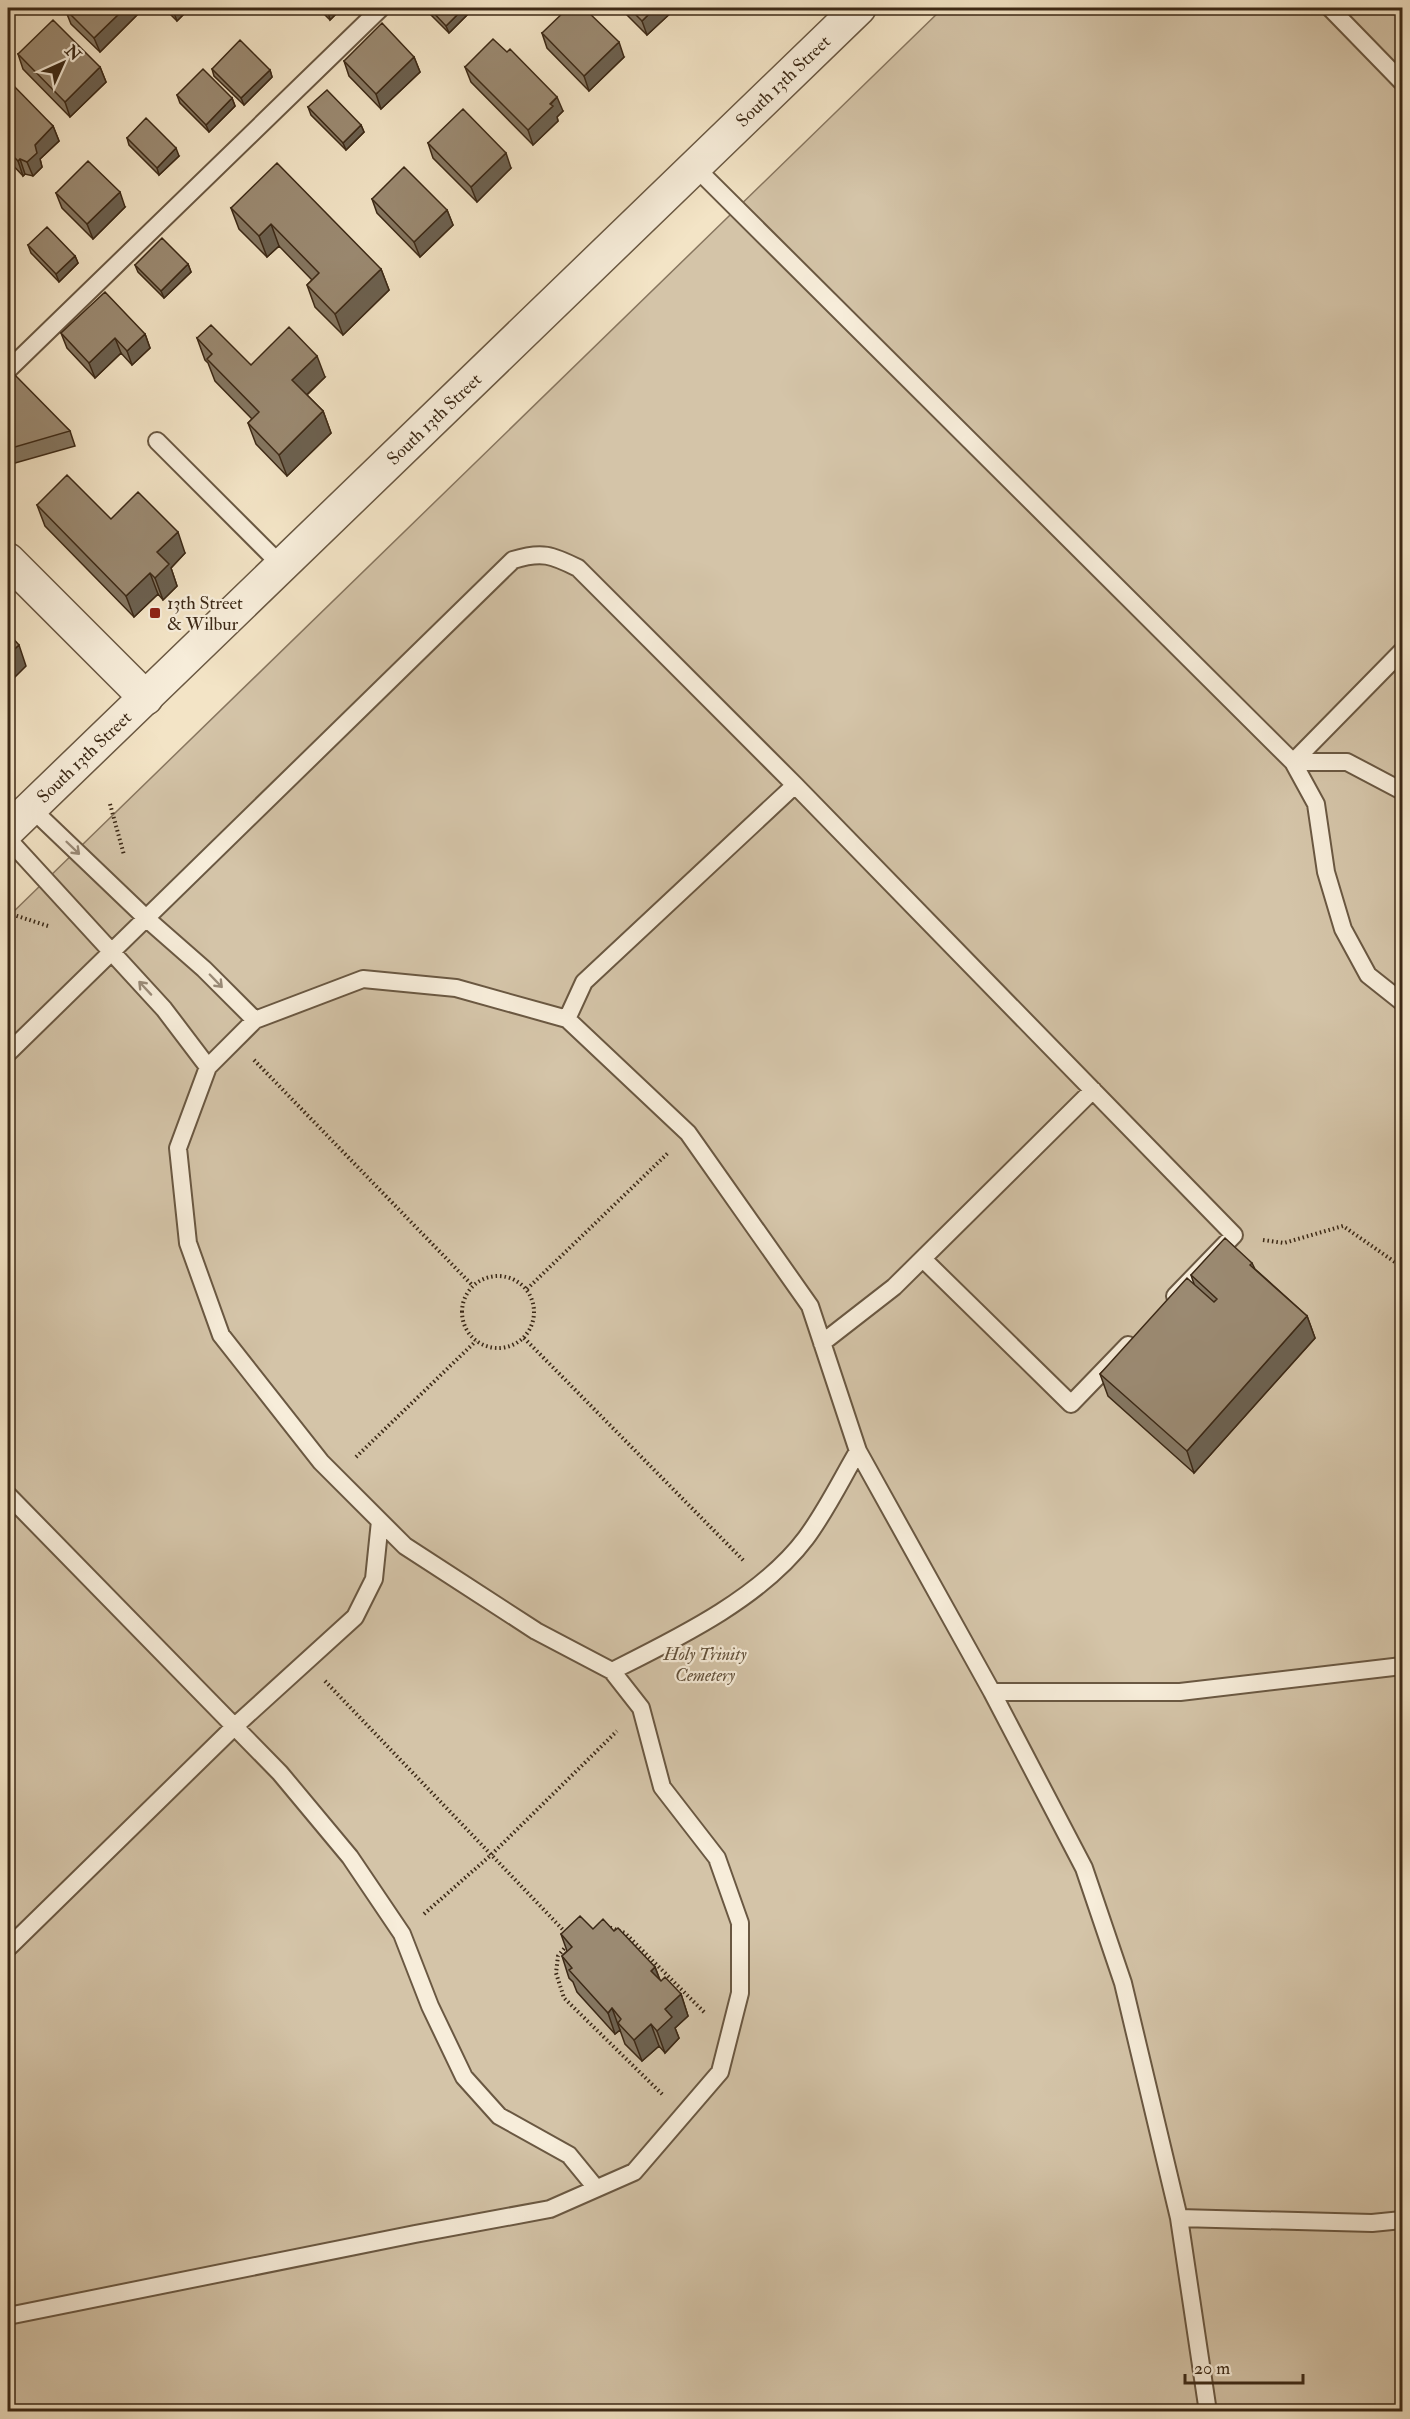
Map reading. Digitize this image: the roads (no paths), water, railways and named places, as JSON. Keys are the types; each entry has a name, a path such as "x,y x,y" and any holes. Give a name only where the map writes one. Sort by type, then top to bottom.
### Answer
{"street":[{"name":"South 13th Street","path":"8,830 859,8"},
{"path":"8,560 146,698"}],"lane":[{"path":"8,370 381,8"},
{"path":"1330,8 1402,82"},
{"path":"695,167 1293,762 1316,804 1326,872 1343,929 1368,975 1402,1002"},
{"path":"157,441 282,566"},
{"path":"8,1053 513,560 534,554 555,556 578,568 795,785 1234,1235 1161,1311"},
{"path":"1293,762 1402,651"},
{"path":"1293,762 1347,762 1402,791"},
{"path":"567,1019 584,982 795,785"},
{"path":"31,808 147,919 204,969 255,1020"},
{"path":"8,839 164,1009 208,1067"},
{"path":"8,2316 550,2209 634,2172 720,2072 740,1993 740,1923 717,1858 662,1787 641,1708 612,1671 536,1631 405,1546 321,1462 221,1335 188,1243 178,1148 208,1067 255,1020 363,979 456,988 567,1019 688,1133 810,1306 858,1451 992,1692 1084,1868 1123,1983 1179,2218 1208,2412"},
{"path":"822,1343 894,1287 1094,1090"},
{"path":"923,1259 1071,1404 1136,1336"},
{"path":"612,1671 679,1638 765,1581 806,1538 858,1451"},
{"path":"8,1495 280,1773 350,1857 402,1934 430,2006 464,2077 499,2116 569,2155 596,2188"},
{"path":"8,1948 234,1727 355,1617 374,1579 380,1521"},
{"path":"992,1692 1180,1692 1402,1666"},
{"path":"1179,2218 1372,2223 1402,2220"}],"place":[{"name":"13th Street & Wilbur","path":"155,613"}],"park label":[{"name":"Holy Trinity Cemetery","path":"705,1664"}]}
